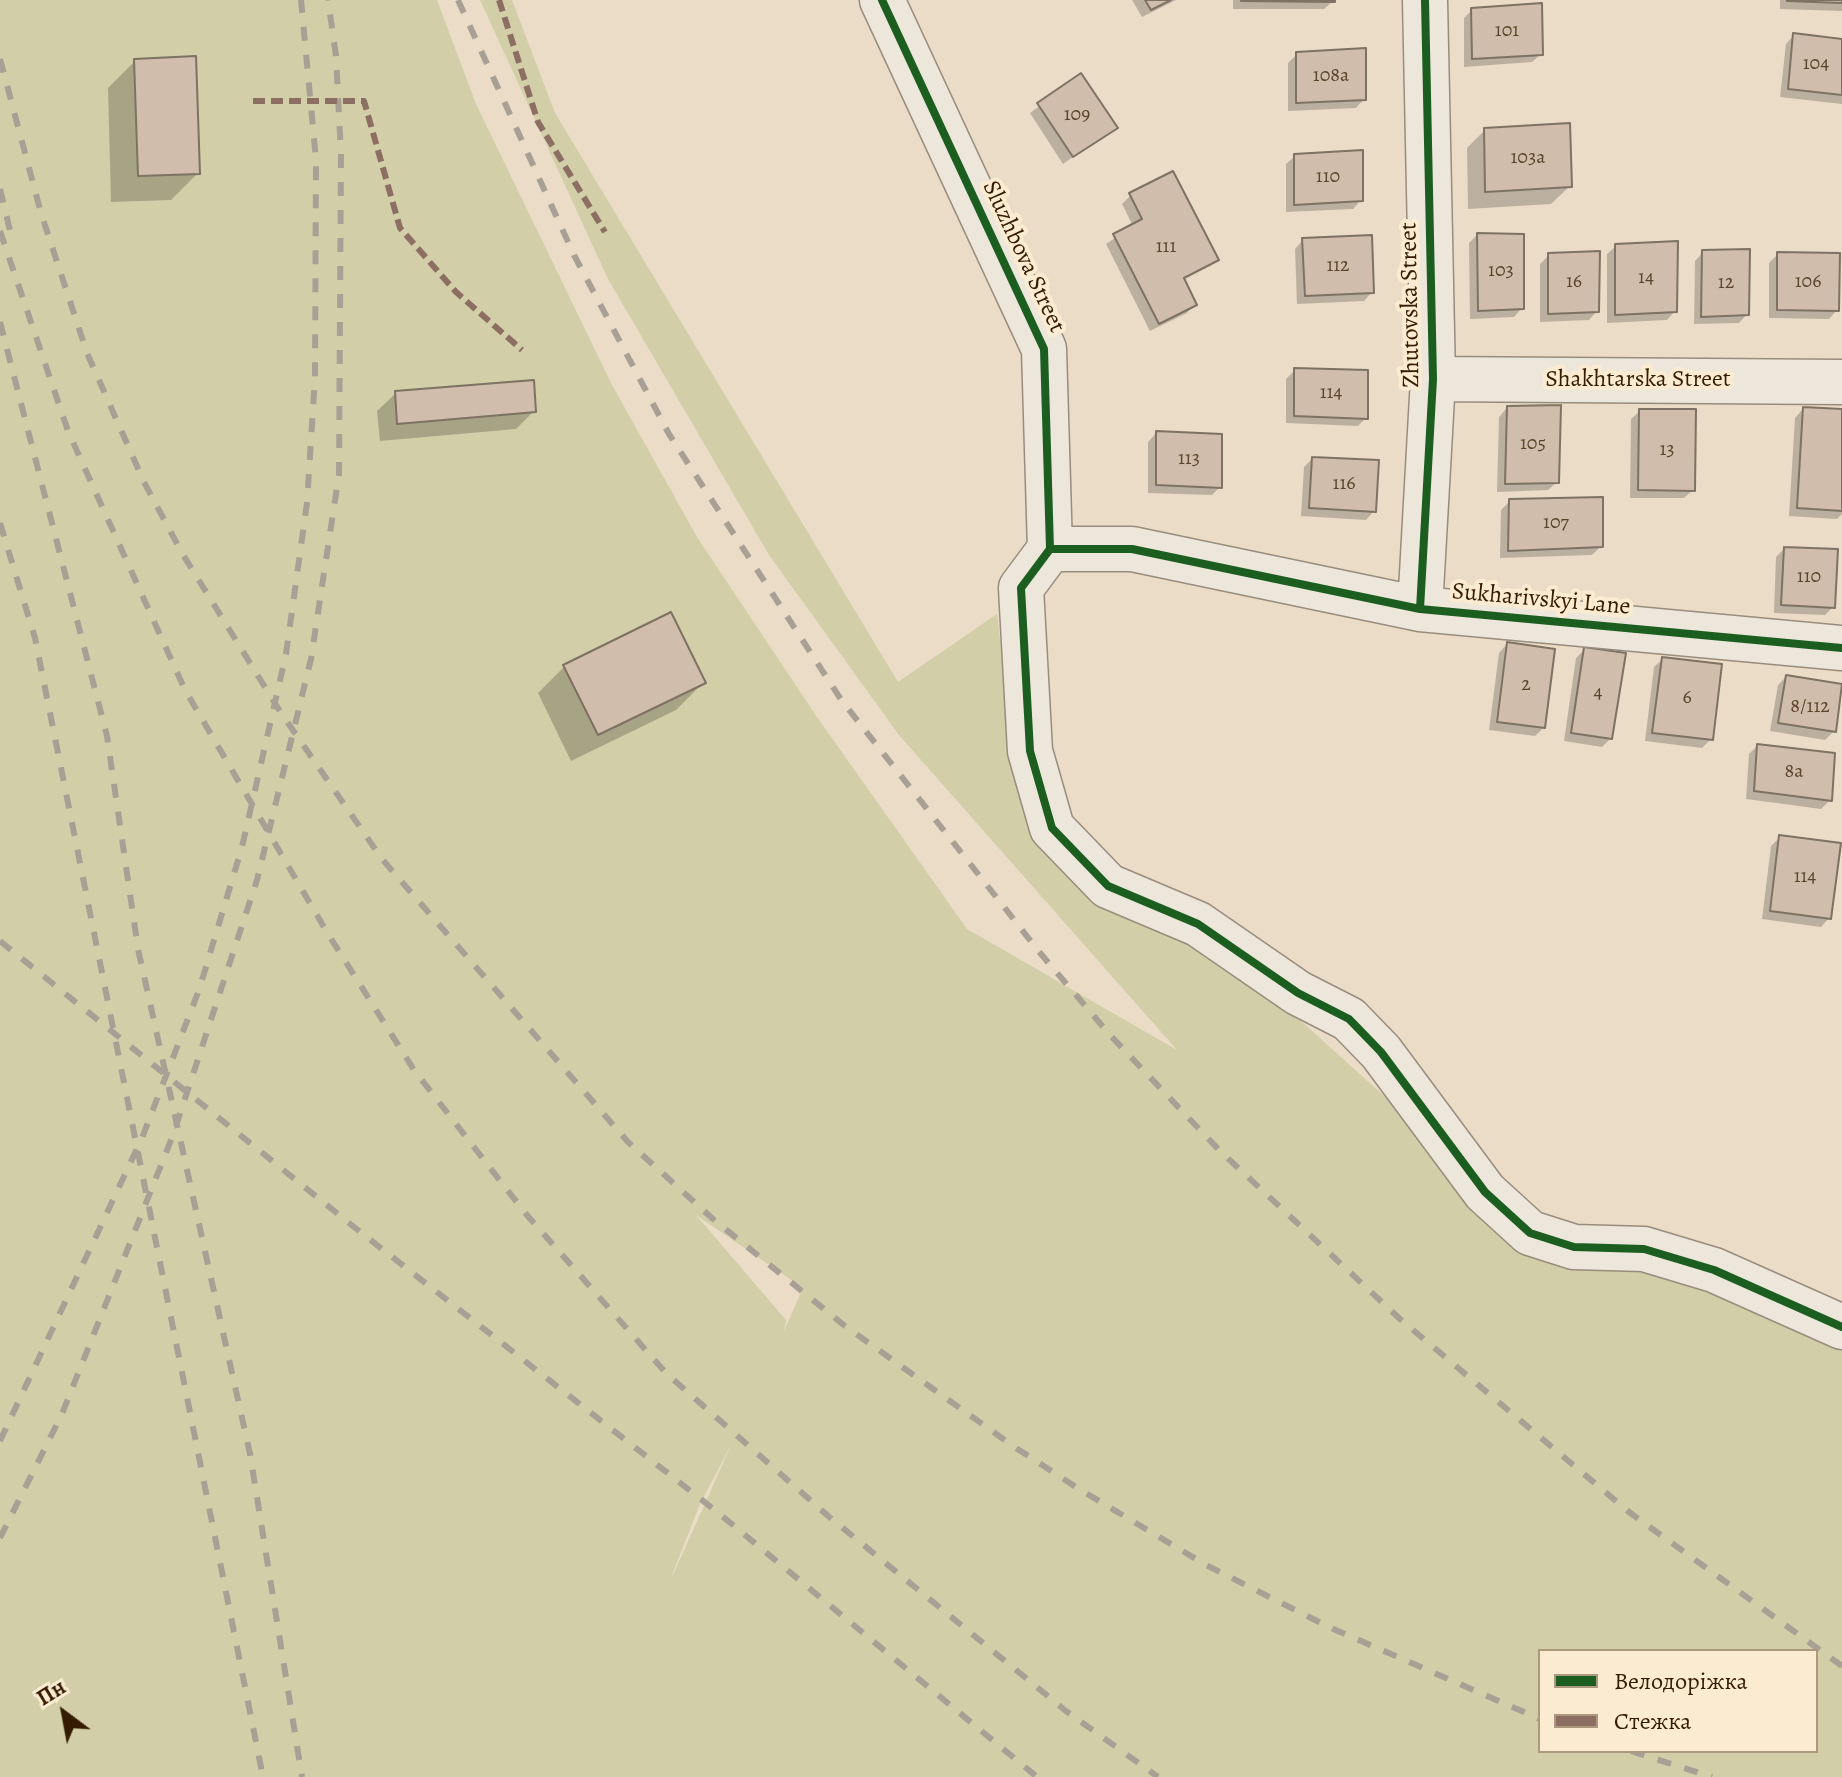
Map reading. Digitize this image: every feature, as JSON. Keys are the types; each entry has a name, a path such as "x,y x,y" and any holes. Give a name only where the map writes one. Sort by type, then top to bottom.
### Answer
{"street":[{"name":"Sluzhbova Street","path":"882,0 1044,349 1050,549"},
{"name":"Zhutovska Street","path":"1420,609 1433,379 1425,0"},
{"name":"Shakhtarska Street","path":"1433,379 1842,382"},
{"name":"Sukharivskyi Lane","path":"1050,549 1132,549 1420,609 1842,648"},
{"path":"1050,549 1021,588 1030,751 1052,828 1108,886 1198,924 1298,993 1349,1019 1381,1052 1485,1192 1530,1233 1574,1247 1644,1249 1658,1253 1714,1270 1842,1327"}],"shaded area":[{"path":"0,0 437,0 476,104 612,385 697,537 817,717 967,929 1177,1050 899,735 769,555 608,279 480,0 512,0 555,113 898,682 997,614 1015,765 1065,859 1302,1022 1472,1175 1523,1226 1672,1266 1842,1346 1842,1777 0,1777","holes":["696,1215 803,1288 784,1331 786,1320","732,1443 673,1575 672,1575 700,1504"]}],"building":[{"path":"1145,0 1171,0 1151,10"},
{"path":"1335,0 1335,2 1241,1"},
{"path":"1787,0 1842,0 1842,3 1787,1"},
{"path":"1542,3 1543,55 1472,59 1471,8"},
{"path":"1793,33 1842,39 1842,95 1788,89"},
{"path":"1366,48 1366,100 1296,103 1296,52"},
{"path":"196,56 200,174 138,176 134,59"},
{"path":"1081,73 1118,128 1073,157 1037,103"},
{"path":"1570,123 1572,187 1485,192 1484,128"},
{"path":"1363,150 1363,201 1294,205 1294,154"},
{"path":"1173,171 1219,260 1184,278 1197,305 1159,324 1113,234 1142,219 1129,193"},
{"path":"1477,233 1524,234 1524,309 1478,311"},
{"path":"1372,235 1374,293 1305,296 1302,238"},
{"path":"1678,241 1677,312 1615,315 1615,244"},
{"path":"1750,249 1749,315 1701,317 1702,250"},
{"path":"1600,251 1599,312 1548,314 1548,253"},
{"path":"1777,252 1840,253 1839,311 1777,310"},
{"path":"1294,368 1368,370 1368,419 1294,416"},
{"path":"534,380 536,412 397,424 395,391"},
{"path":"1561,405 1559,483 1505,484 1507,406"},
{"path":"1803,407 1842,409 1842,511 1797,508"},
{"path":"1639,409 1696,409 1695,491 1638,490"},
{"path":"1156,431 1222,434 1222,488 1156,485"},
{"path":"1312,457 1379,460 1376,512 1309,508"},
{"path":"1603,497 1603,547 1508,551 1509,499"},
{"path":"1784,547 1838,549 1835,608 1781,605"},
{"path":"671,612 706,683 598,735 563,665"},
{"path":"1507,642 1555,649 1545,728 1497,722"},
{"path":"1584,647 1626,653 1612,739 1571,733"},
{"path":"1662,657 1722,664 1713,740 1652,733"},
{"path":"1786,675 1842,684 1836,732 1778,723"},
{"path":"1757,744 1835,753 1832,801 1754,791"},
{"path":"1779,835 1841,843 1831,919 1770,911"}],"railway":[{"path":"0,1441 142,1138 199,990 242,847 286,654 307,503 315,377 316,160 301,0"},
{"path":"0,1538 62,1414 173,1135 257,880 311,659 339,474 341,154 336,56 328,0"},
{"path":"458,0 574,255 669,434 842,701 1041,954 1110,1035 1219,1150 1400,1319 1629,1512 1842,1666"},
{"path":"0,59 41,213 87,353 144,482 182,553 281,713 382,859 628,1142 713,1219 845,1326 1013,1446 1079,1489 1206,1565 1329,1627 1538,1718"},
{"path":"0,189 13,243"},
{"path":"0,231 68,431 185,690 328,934 414,1070 526,1214 666,1373 827,1515 1066,1711 1158,1777"},
{"path":"0,322 107,736 138,949 250,1454 302,1777"},
{"path":"0,523 35,638 263,1777"},
{"path":"0,941 354,1227 716,1511 1037,1777"},
{"path":"1637,1753 1712,1777"}],"marked path":[{"path":"499,0 538,122 605,232"},
{"path":"253,101 364,101 400,228 456,292 522,350"}],"cycle path":[{"path":"882,0 1044,349 1050,549"},
{"path":"1420,609 1433,379 1425,0"},
{"path":"1050,549 1021,588 1030,751 1052,828 1108,886 1198,924 1298,993 1349,1019 1381,1052 1485,1192 1530,1233 1574,1247 1644,1249 1714,1270 1842,1327"},
{"path":"1050,549 1132,549 1420,609 1842,648"}]}
